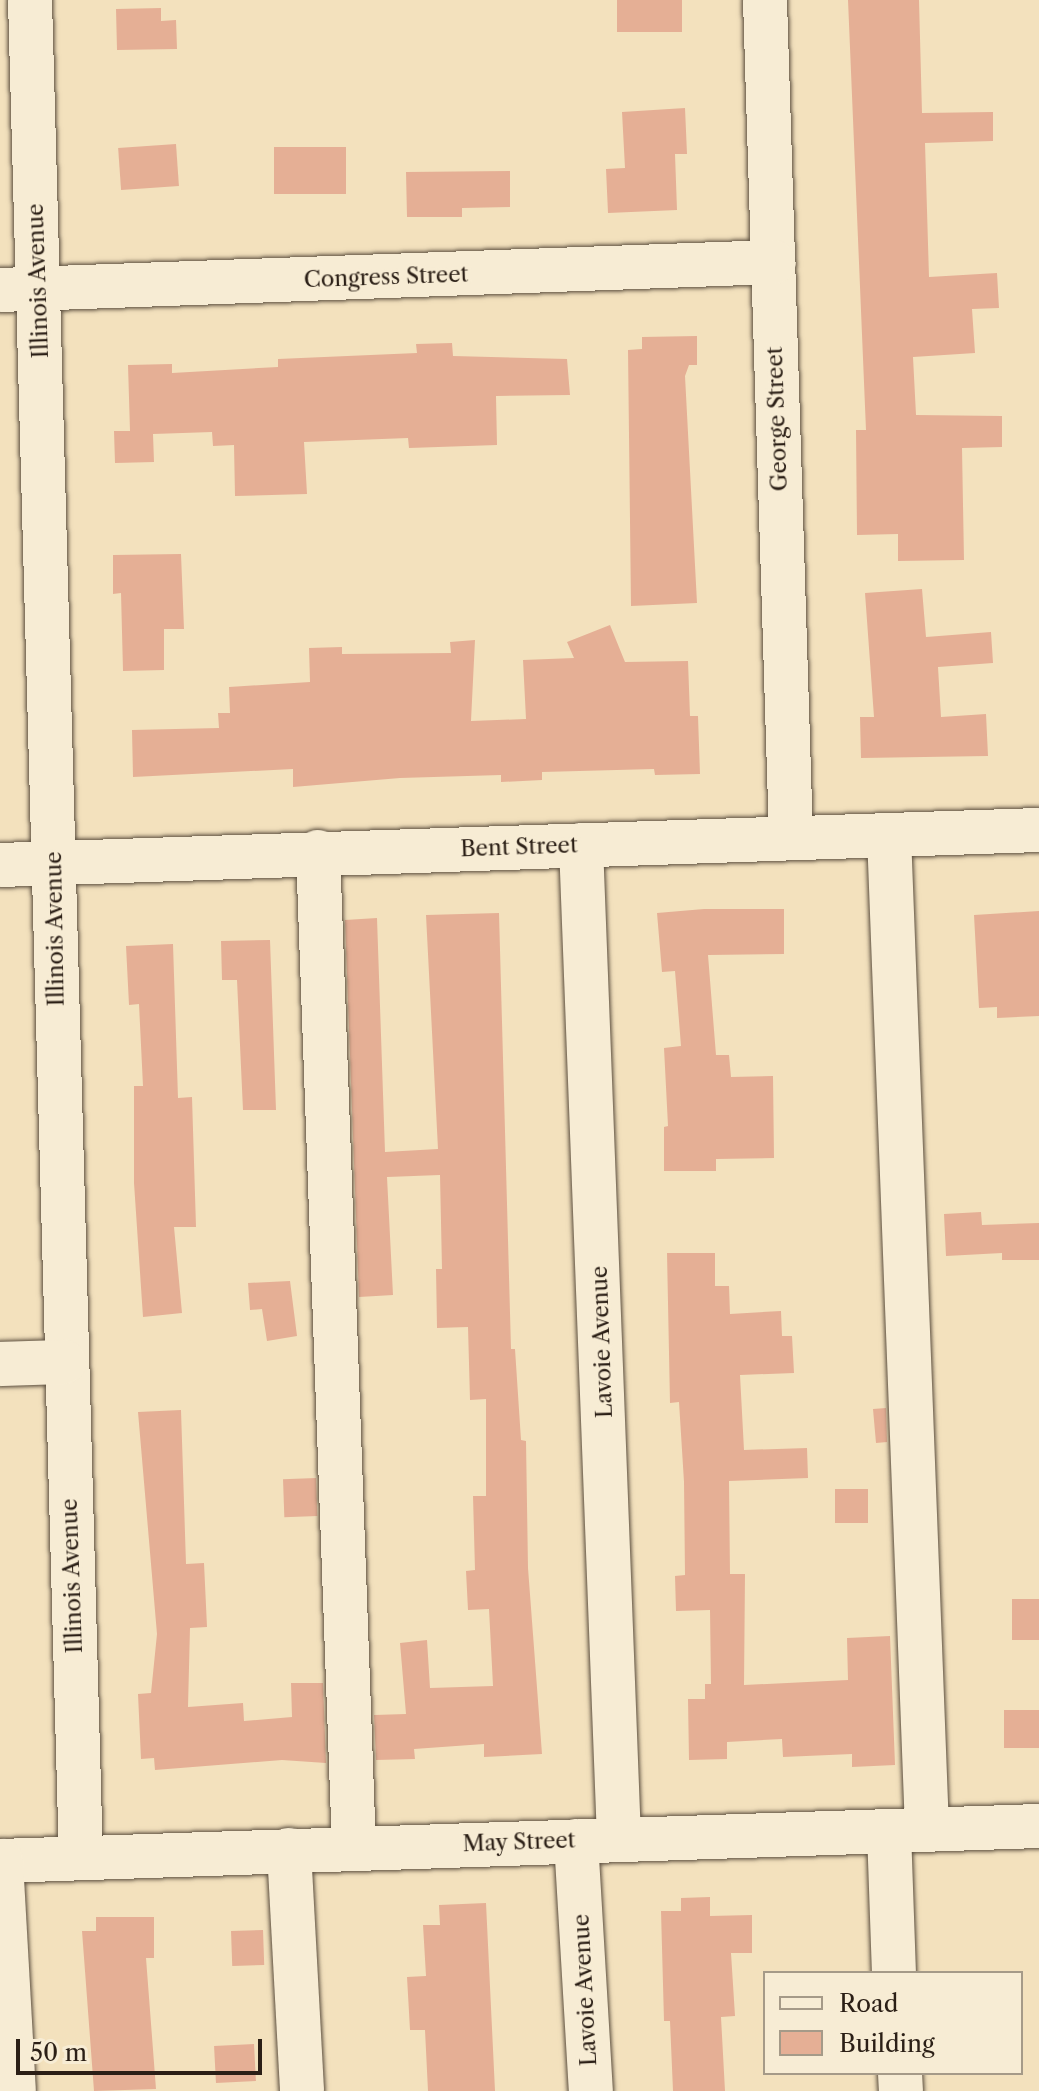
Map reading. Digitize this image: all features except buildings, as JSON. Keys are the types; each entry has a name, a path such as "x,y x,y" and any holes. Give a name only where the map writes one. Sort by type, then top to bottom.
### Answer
{"street":[{"name":"Illinois Avenue","path":"30,0 19,290 53,862 64,1362 81,1857"},
{"name":"George Street","path":"765,0 791,838"},
{"name":"Congress Street","path":"19,290 773,262"},
{"name":"Bent Street","path":"0,865 1039,830"},
{"path":"889,835 908,1830 894,1971"},
{"name":"Lavoie Avenue","path":"581,845 619,1839"},
{"path":"318,852 354,1848"},
{"path":"0,1364 64,1362"},
{"name":"May Street","path":"1,1861 1039,1826"},
{"name":"Lavoie Avenue","path":"576,1841 591,2091"},
{"path":"289,1850 302,2091"},
{"path":"1,1861 14,2091"}]}
